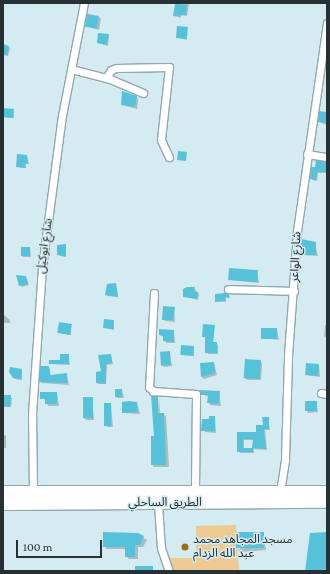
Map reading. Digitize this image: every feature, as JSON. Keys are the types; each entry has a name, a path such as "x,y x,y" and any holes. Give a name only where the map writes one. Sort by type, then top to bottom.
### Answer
{"highway":[{"name":"الطريق الساحلي","path":"3,492 327,492"},
{"name":"الطريق الساحلي","path":"3,504 327,502"}],"street":[{"name":"شارع ابوكيل","path":"33,492 31,426 38,306 62,116 84,3"},
{"name":"شارع الواعر","path":"280,492 285,460 289,341 294,291 296,231 327,23"},
{"path":"106,78 111,70 116,68 169,67 161,140 169,157"},
{"path":"71,70 106,78 143,93"},
{"path":"307,154 327,157"},
{"path":"228,289 294,291"},
{"path":"154,293 149,387 153,391 194,392 197,395 195,492"},
{"path":"158,504 161,548 169,571"}],"shaded area":[{"path":"236,525 239,571 172,571 170,558 196,558 196,526"}],"building":[{"path":"175,4 187,5 186,15 173,16"},
{"path":"87,14 99,16 97,29 85,27"},
{"path":"177,26 188,27 187,39 176,38"},
{"path":"98,33 109,34 107,45 97,43"},
{"path":"3,44 9,46 7,55 3,54"},
{"path":"122,91 137,96 135,107 121,105"},
{"path":"3,108 14,109 13,118 3,117"},
{"path":"319,111 327,112 327,123 318,122"},
{"path":"178,151 187,152 186,161 177,160"},
{"path":"17,154 27,155 28,164 25,163 25,168 16,167"},
{"path":"316,160 327,162 327,172 317,172 316,180 310,179 311,167 315,167"},
{"path":"301,239 316,242 316,255 300,255"},
{"path":"66,244 66,257 57,255 57,245"},
{"path":"21,247 30,247 30,256 21,256"},
{"path":"229,268 258,270 257,282 228,280"},
{"path":"16,275 26,276 28,284 19,286"},
{"path":"116,283 118,297 105,295 107,284"},
{"path":"187,287 195,287 194,292 198,292 197,299 183,297 183,289"},
{"path":"215,294 229,294 229,298 225,297 225,301 215,302"},
{"path":"163,306 175,307 173,320 162,320"},
{"path":"104,319 114,320 113,329 103,328"},
{"path":"59,322 72,324 70,335 57,333"},
{"path":"203,324 215,325 213,342 217,342 217,353 205,353 205,337 202,337"},
{"path":"261,328 277,328 277,339 261,339"},
{"path":"159,329 174,330 174,342 163,341 163,336 159,335"},
{"path":"181,345 194,346 193,356 180,355"},
{"path":"170,351 171,365 161,366 160,352"},
{"path":"60,354 69,354 69,364 49,364 49,360 60,360"},
{"path":"111,354 112,363 106,364 106,384 96,383 96,372 101,371 98,355"},
{"path":"245,359 261,360 260,379 244,378"},
{"path":"214,362 215,373 201,377 200,363"},
{"path":"306,363 319,364 318,376 305,375"},
{"path":"40,366 49,366 50,375 67,373 67,383 39,382"},
{"path":"10,367 22,369 21,379 13,378 9,372"},
{"path":"115,389 122,389 122,397 115,397"},
{"path":"200,390 220,391 219,404 207,403 208,395 201,395"},
{"path":"40,392 57,392 57,404 45,404 45,399 40,399"},
{"path":"3,395 11,395 10,407 3,406"},
{"path":"151,395 158,396 158,413 164,413 166,465 151,465 151,436 154,436"},
{"path":"83,397 93,397 93,418 83,418"},
{"path":"305,401 317,401 317,411 305,411"},
{"path":"122,402 137,402 138,412 122,413"},
{"path":"104,403 111,403 111,426 104,426"},
{"path":"209,416 215,416 215,431 201,431 202,419 209,419"},
{"path":"262,417 269,417 269,429 264,429 266,449 253,448 253,452 237,452 237,432 256,432 256,425 263,425","holes":["243,439 253,439 252,448 243,448"]},
{"path":"103,532 138,533 144,536 140,545 135,545 135,557 125,557 125,547 103,547"},
{"path":"236,532 264,532 264,548 236,548"},
{"path":"327,532 327,569 305,571 310,533"},
{"path":"135,566 153,566 153,571 135,571"}],"place":[{"name":"مسجد المجاهد محمد عبد الله الزدام","path":"185,547"}]}
